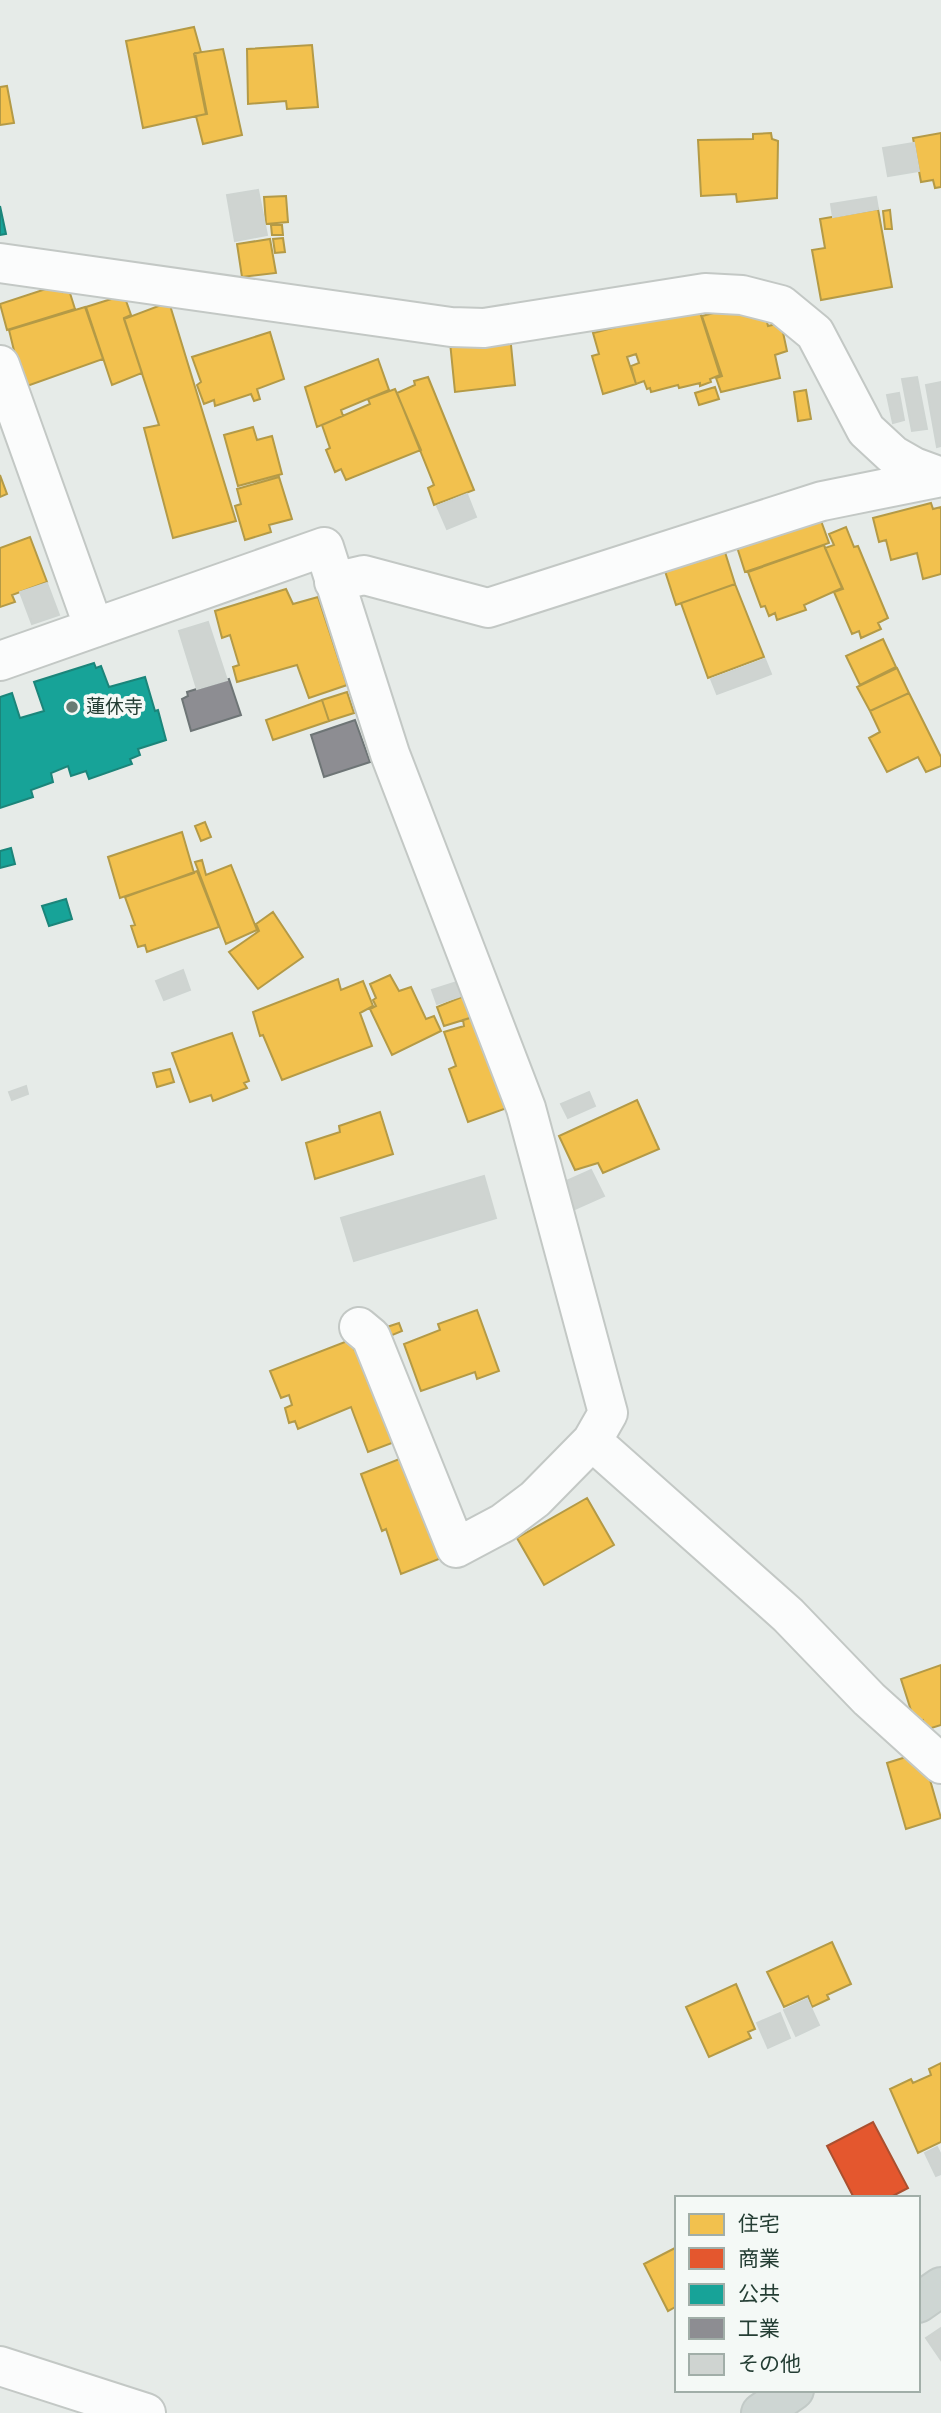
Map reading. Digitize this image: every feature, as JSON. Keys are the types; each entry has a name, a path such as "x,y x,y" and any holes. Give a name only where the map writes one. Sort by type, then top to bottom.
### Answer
{"main road":[{"path":"920,2302 941,2287"},
{"path":"761,2413 790,2392"}],"street":[{"path":"0,264 484,328 705,293 742,295 781,305 815,333 866,430 892,455 941,477"},
{"path":"0,365 14,441 94,628"},
{"path":"334,582 365,575 488,608 822,501 941,477"},
{"path":"0,661 324,547 390,754 526,1108 608,1413 592,1441 564,1472 503,1523 456,1548 371,1337 359,1327"},
{"path":"592,1441 788,1615 869,1699 941,1764"},
{"path":"0,2366 146,2413"}],"building: 住宅":[{"path":"194,27 201,52 194,54 206,114 143,128 126,41"},
{"path":"312,45 318,107 287,109 286,101 248,104 247,49"},
{"path":"223,49 242,135 203,144 196,116 207,114 195,53"},
{"path":"7,86 14,123 0,125 0,87"},
{"path":"771,133 772,139 778,141 777,198 737,202 736,194 701,196 698,140 753,139 753,134"},
{"path":"941,133 941,187 935,188 933,180 921,182 913,138"},
{"path":"286,196 288,222 266,224 264,197"},
{"path":"878,209 892,287 821,300 812,250 825,248 820,219"},
{"path":"890,210 892,229 885,229 883,211"},
{"path":"271,225 282,225 283,235 272,235"},
{"path":"283,238 285,252 275,253 273,239"},
{"path":"270,239 276,273 242,277 237,244"},
{"path":"61,284 63,292 69,290 75,309 7,330 0,304"},
{"path":"124,295 131,315 124,318 142,373 112,385 86,307"},
{"path":"169,302 236,521 173,538 144,428 159,425 124,319"},
{"path":"698,306 720,375 700,386 700,383 679,388 678,385 651,392 644,381 636,384 603,394 592,356 599,354 593,333","holes":["636,354 639,363 631,366 636,384 627,357"]},
{"path":"85,307 103,359 27,386 18,367 9,330"},
{"path":"737,307 765,314 768,326 781,323 787,351 775,355 780,378 721,392 716,378 722,376 702,316"},
{"path":"270,332 284,379 257,389 260,399 254,401 251,394 215,406 214,400 204,404 197,385 201,382 192,357"},
{"path":"510,335 515,385 455,392 450,342"},
{"path":"378,359 389,390 341,410 343,416 317,427 305,387"},
{"path":"428,377 474,490 434,505 428,488 434,485 397,393 415,385 414,381"},
{"path":"715,387 719,399 699,405 695,393"},
{"path":"395,389 421,450 346,480 341,469 335,472 326,450 330,448 322,425 370,404 368,399"},
{"path":"806,390 811,419 798,421 794,392"},
{"path":"253,427 257,440 272,436 282,474 238,486 224,435"},
{"path":"0,475 7,494 0,497"},
{"path":"279,477 292,519 269,525 271,532 245,540 235,506 241,504 237,489"},
{"path":"931,503 933,509 941,507 941,574 923,579 917,553 891,560 886,540 879,542 873,518"},
{"path":"820,518 829,543 745,572 737,547"},
{"path":"846,527 854,547 858,546 888,618 878,623 881,629 861,638 859,631 852,634 834,592 843,589 825,548 834,545 829,534"},
{"path":"30,537 47,582 12,595 15,602 0,607 0,548"},
{"path":"824,545 842,588 804,605 806,610 777,620 775,613 769,616 765,606 761,607 748,572"},
{"path":"724,549 735,584 676,605 665,571"},
{"path":"735,584 764,657 708,678 681,603"},
{"path":"286,589 293,604 318,597 347,685 309,698 297,665 237,682 233,667 239,665 230,635 222,638 215,611"},
{"path":"883,639 896,667 860,685 846,656"},
{"path":"897,668 909,693 870,711 857,687"},
{"path":"347,692 354,713 329,721 322,700"},
{"path":"909,693 941,757 941,766 926,772 918,757 887,772 869,738 880,732 870,711"},
{"path":"322,700 329,721 273,740 266,720"},
{"path":"205,822 211,837 201,841 195,826"},
{"path":"182,832 194,873 120,898 108,857"},
{"path":"202,860 206,875 231,865 257,930 226,944 195,862"},
{"path":"197,871 219,927 147,952 145,945 138,947 131,926 135,925 125,897"},
{"path":"273,912 303,957 258,989 229,952 259,931 256,924"},
{"path":"390,975 399,991 411,987 426,1019 434,1016 441,1031 392,1055 370,1009 376,1006 373,1000 376,998 370,984"},
{"path":"338,979 341,990 363,981 373,1006 360,1013 372,1046 282,1080 263,1035 260,1036 253,1012"},
{"path":"464,996 473,1017 444,1026 437,1007"},
{"path":"473,1017 507,1108 468,1122 449,1069 456,1066 444,1032 464,1026 463,1020"},
{"path":"232,1033 249,1081 244,1083 247,1088 213,1101 211,1095 190,1102 172,1053"},
{"path":"170,1069 174,1082 157,1087 153,1073"},
{"path":"637,1100 659,1149 603,1173 598,1163 575,1170 559,1136"},
{"path":"380,1112 393,1154 315,1179 306,1143 340,1132 339,1126"},
{"path":"477,1310 499,1371 477,1379 475,1372 421,1391 404,1344 440,1330 438,1324"},
{"path":"399,1323 402,1331 390,1336 387,1327"},
{"path":"350,1340 354,1349 364,1347 400,1440 368,1452 351,1407 298,1429 295,1421 289,1423 285,1408 292,1405 289,1395 281,1398 270,1371"},
{"path":"407,1456 444,1557 401,1574 386,1529 382,1531 361,1474"},
{"path":"587,1498 614,1545 544,1585 517,1538"},
{"path":"941,1665 941,1725 925,1730 923,1720 915,1723 901,1679"},
{"path":"922,1752 941,1818 906,1829 887,1763"},
{"path":"832,1942 851,1984 827,1995 829,1999 812,2007 808,1996 784,2007 767,1972"},
{"path":"736,1984 755,2029 748,2032 751,2038 709,2057 686,2007"},
{"path":"941,2063 941,2142 918,2153 890,2089 911,2079 913,2083 931,2075 929,2069"},
{"path":"675,2248 675,2307 668,2311 644,2264"}],"building: 商業":[{"path":"873,2122 908,2188 893,2196 853,2196 827,2146"}],"building: 公共":[{"path":"0,206 6,234 0,235"},
{"path":"94,663 96,668 101,666 109,687 145,677 166,740 138,749 140,755 130,759 132,764 89,779 86,771 71,776 68,766 51,773 53,782 31,790 33,797 0,808 0,697 12,693 20,718 44,711 34,682"},
{"path":"11,848 15,864 0,868 0,851"},
{"path":"66,899 72,919 49,926 42,906"}],"building: 工業":[{"path":"229,679 241,715 191,731 182,699 188,696 187,692"},
{"path":"355,720 370,762 324,777 311,735"}],"building: その他":[{"path":"914,143 919,171 888,176 883,148"},
{"path":"258,190 267,235 235,241 227,195"},
{"path":"876,197 878,209 833,217 831,204"},
{"path":"917,377 927,429 912,431 902,379"},
{"path":"941,382 941,446 937,447 926,385"},
{"path":"899,393 904,420 893,423 887,395"},
{"path":"467,494 476,517 447,529 437,506"},
{"path":"47,583 59,615 32,624 20,592"},
{"path":"208,622 227,680 197,689 179,631"},
{"path":"765,659 771,674 717,694 711,679"},
{"path":"183,970 190,990 164,1000 156,981"},
{"path":"460,981 464,995 437,1004 432,990"},
{"path":"26,1086 28,1094 12,1100 9,1092"},
{"path":"589,1092 595,1106 568,1118 561,1104"},
{"path":"591,1170 604,1196 575,1209 562,1183"},
{"path":"484,1176 496,1218 354,1261 341,1218"},
{"path":"807,1999 819,2025 796,2036 784,2010"},
{"path":"780,2013 790,2038 768,2048 757,2023"},
{"path":"937,2147 941,2155 941,2174 936,2176 925,2153"},
{"path":"941,2328 941,2360 926,2338"}],"place":[{"name":"蓮休寺","path":"72,707"}]}
